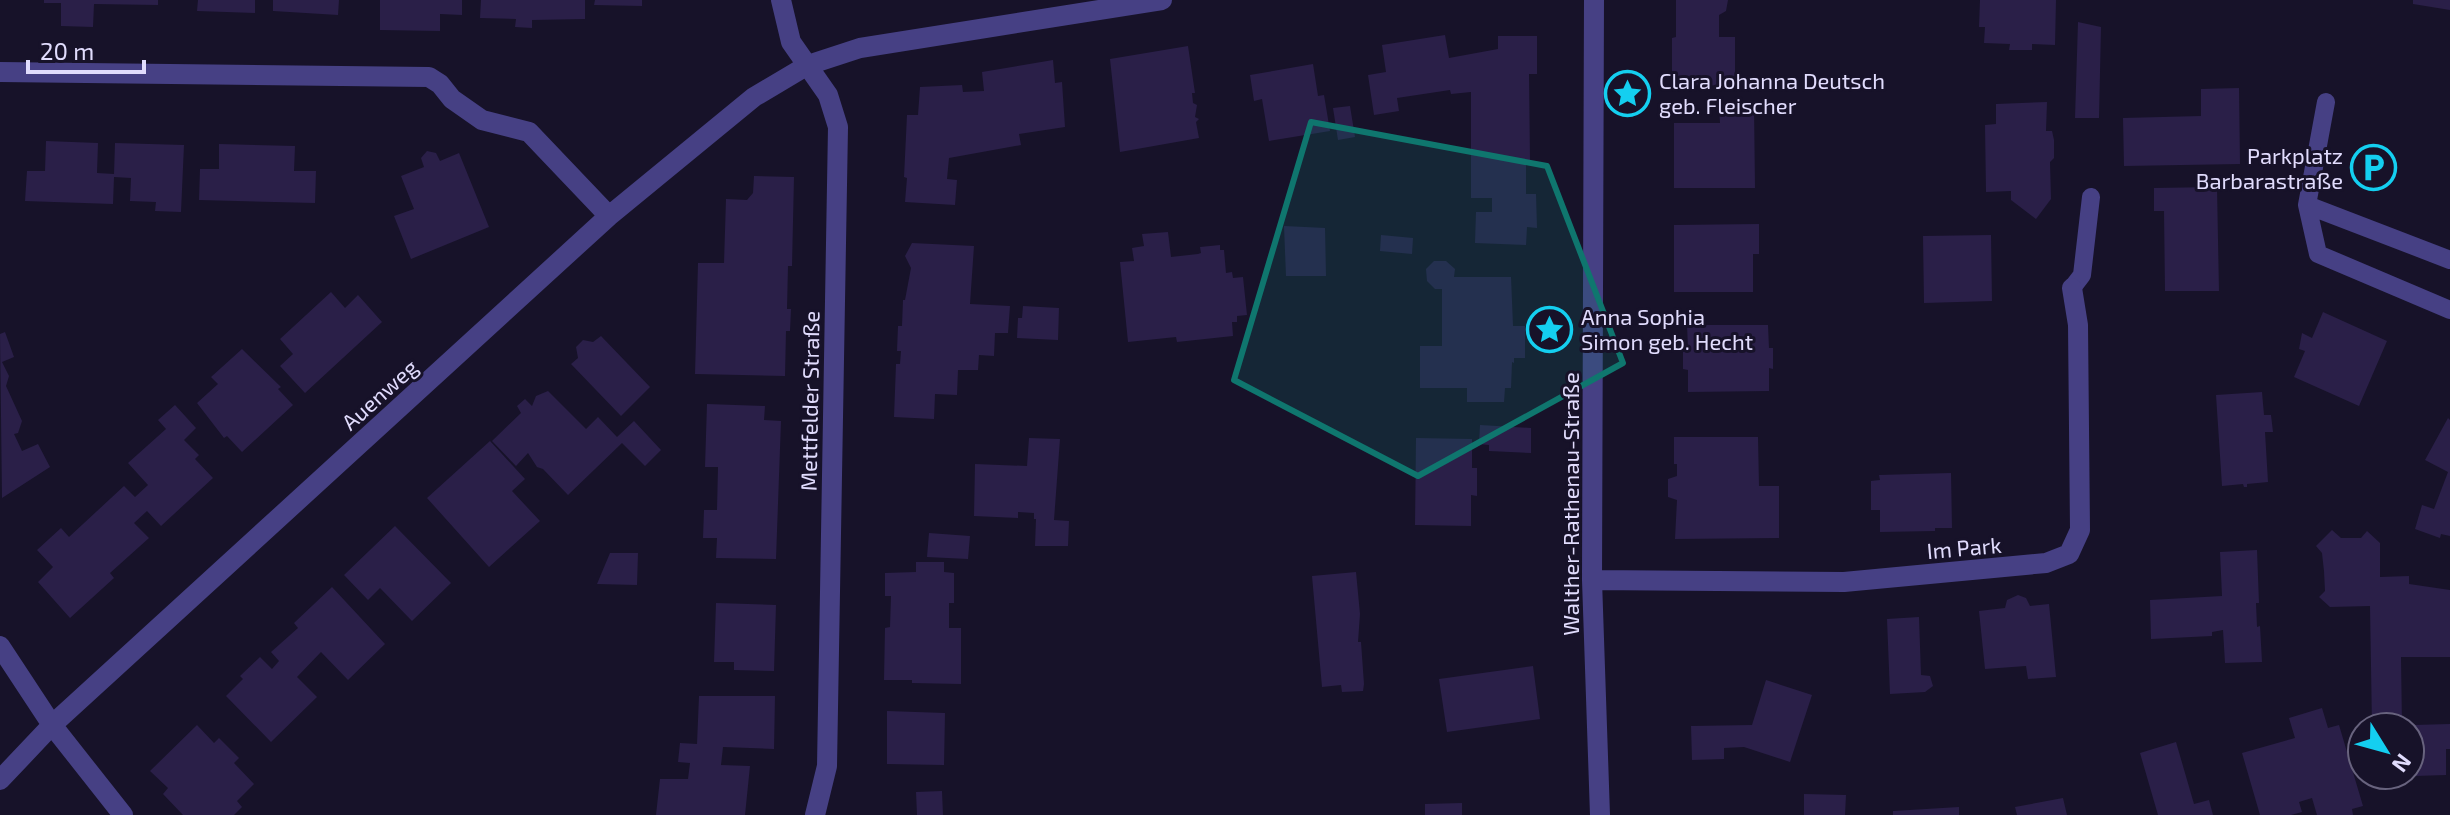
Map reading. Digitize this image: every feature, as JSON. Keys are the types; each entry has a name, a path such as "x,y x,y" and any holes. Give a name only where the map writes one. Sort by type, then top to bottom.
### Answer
{"street":[{"name":"Mettfelder Straße","path":"781,0 791,42 828,95 838,127 827,766 815,815"},
{"name":"Auenweg","path":"0,780 52,725 609,216 754,97 808,65 860,48 1162,0"},
{"name":"Walther-Rathenau-Straße","path":"1594,0 1592,580 1600,815"},
{"path":"0,72 429,77 440,84 452,99 482,120 529,132 609,216"},
{"name":"Im Park","path":"1592,580 1844,582 2046,563 2069,554 2080,530 2078,325 2072,288"},
{"path":"0,646 52,725 123,815"}],"lane":[{"path":"2326,102 2307,205 2318,254 2450,310"},
{"path":"2072,288 2082,275 2091,197"},
{"path":"2307,205 2450,260"}],"highlighted area":[{"path":"1311,122 1547,166 1623,363 1418,476 1234,380"}],"building":[{"path":"44,0 158,0 158,5 94,4 93,27 61,26 61,3 44,3"},
{"path":"198,0 255,0 255,13 197,11"},
{"path":"273,0 339,0 338,15 273,11"},
{"path":"380,0 462,0 462,15 440,14 440,31 380,30"},
{"path":"481,0 585,0 585,19 532,20 532,28 515,27 516,19 480,18"},
{"path":"595,0 642,0 642,6 594,5"},
{"path":"1676,0 1728,0 1726,11 1719,15 1719,37 1735,37 1735,85 1672,86"},
{"path":"1980,0 2056,0 2055,45 2032,44 2032,50 2009,50 2010,44 1984,43 1985,27 1979,27"},
{"path":"2413,0 2450,0 2450,10 2413,4"},
{"path":"2078,22 2101,27 2099,118 2075,118"},
{"path":"1445,35 1449,58 1498,49 1498,36 1537,36 1537,74 1529,74 1530,160 1526,160 1526,194 1536,194 1537,228 1527,227 1526,245 1475,243 1476,212 1492,212 1492,198 1471,198 1471,92 1451,94 1450,90 1397,98 1399,111 1374,115 1368,75 1386,72 1382,45"},
{"path":"1188,46 1199,138 1120,152 1110,59"},
{"path":"1053,60 1055,83 1062,82 1065,127 1019,134 1021,145 949,158 947,179 957,180 955,205 905,202 907,115 918,115 920,87 962,85 963,92 984,91 982,72"},
{"path":"1313,64 1318,96 1324,95 1330,131 1269,141 1262,99 1254,101 1250,75"},
{"path":"2239,88 2240,164 2124,166 2123,118 2201,116 2201,89"},
{"path":"2047,102 2046,131 2052,131 2054,140 2054,158 2050,162 2051,199 2036,219 2011,200 2011,191 1986,192 1985,125 1996,124 1996,104"},
{"path":"1350,106 1355,137 1338,140 1333,108"},
{"path":"1719,106 1754,106 1755,188 1674,188 1674,123 1720,123"},
{"path":"46,141 98,143 97,173 114,174 115,143 184,145 181,212 155,211 156,202 130,201 131,178 114,177 113,204 25,201 27,171 45,171"},
{"path":"219,144 295,146 294,171 316,171 315,203 199,200 200,169 219,169"},
{"path":"427,151 436,153 440,161 459,153 489,227 411,259 394,216 414,209 401,176 424,167 421,158"},
{"path":"754,176 794,177 792,266 788,266 787,309 791,309 790,331 786,331 785,376 695,374 698,263 724,263 726,199 747,200 753,193"},
{"path":"2217,187 2219,291 2165,291 2164,211 2154,211 2154,188"},
{"path":"1759,224 1759,254 1753,254 1753,292 1674,292 1674,225"},
{"path":"1284,226 1325,228 1326,276 1286,276"},
{"path":"1168,232 1171,257 1198,254 1201,253 1200,247 1220,245 1220,250 1224,250 1226,273 1232,272 1233,278 1243,277 1247,315 1237,316 1237,322 1232,322 1233,336 1177,342 1176,337 1128,342 1120,262 1134,261 1132,248 1144,246 1142,234"},
{"path":"1381,235 1413,238 1412,254 1380,251"},
{"path":"1991,235 1992,301 1924,303 1923,236"},
{"path":"912,243 974,246 970,304 1010,306 1008,333 995,333 994,356 979,355 978,370 958,370 957,395 935,394 934,419 894,417 896,364 900,364 901,351 897,351 898,326 902,326 903,300 911,268 905,256"},
{"path":"1434,261 1446,261 1455,269 1454,277 1511,277 1513,326 1525,326 1525,358 1514,358 1512,362 1511,388 1505,388 1504,402 1467,402 1467,388 1420,388 1420,346 1442,346 1442,289 1435,289 1427,281 1426,269"},
{"path":"331,292 345,308 358,295 382,322 305,393 280,366 293,354 280,339"},
{"path":"1023,306 1059,308 1058,340 1017,338 1018,318 1022,318"},
{"path":"2323,312 2387,341 2359,406 2294,377 2305,351 2299,349 2302,333 2312,338"},
{"path":"1687,325 1768,325 1769,348 1773,348 1769,391 1688,392 1688,370 1683,369 1683,348 1688,348"},
{"path":"5,332 14,357 2,362 9,376 6,386 22,421 18,433 14,434 22,451 38,444 50,467 2,498 0,334"},
{"path":"601,336 650,387 621,416 571,364 578,358 576,347 583,340 593,342"},
{"path":"242,349 281,387 278,389 293,405 242,452 227,436 224,438 197,403 218,384 211,377"},
{"path":"548,391 586,429 598,417 617,437 634,421 661,450 645,466 622,443 568,495 543,469 537,467 528,453 516,466 492,441 521,413 517,406 525,399 532,406 536,396"},
{"path":"2262,392 2264,415 2271,415 2273,432 2265,432 2268,482 2247,484 2247,487 2243,484 2222,486 2216,395"},
{"path":"707,404 765,406 764,420 781,421 776,559 716,558 717,538 703,538 704,510 717,510 718,467 705,467"},
{"path":"175,405 196,428 184,440 199,455 195,459 213,478 161,526 147,511 134,523 149,538 110,573 114,578 70,618 38,582 53,567 37,550 61,528 69,537 124,486 135,497 148,485 128,463 166,429 158,420"},
{"path":"2448,418 2450,536 2441,534 2440,538 2415,529 2422,505 2434,509 2448,472 2425,460"},
{"path":"1480,425 1531,428 1531,453 1489,451 1489,445 1479,444"},
{"path":"1674,437 1758,437 1759,486 1779,486 1779,538 1675,539 1677,500 1668,497 1668,479 1677,476"},
{"path":"1029,438 1060,439 1054,520 1069,521 1068,546 1035,546 1034,513 1018,512 1018,518 974,516 975,464 1027,466"},
{"path":"1416,438 1472,439 1472,468 1477,468 1477,496 1471,495 1471,526 1415,525"},
{"path":"490,441 525,479 512,491 540,521 489,567 427,498"},
{"path":"1951,473 1952,528 1880,532 1880,510 1871,510 1871,481 1880,480 1879,475"},
{"path":"395,526 451,583 412,621 380,588 368,600 344,575"},
{"path":"2332,530 2341,538 2361,538 2367,531 2380,543 2380,577 2409,576 2409,584 2450,590 2450,657 2401,657 2402,711 2372,711 2370,606 2330,607 2319,597 2325,591 2324,571 2322,553 2316,546"},
{"path":"929,533 970,536 968,559 927,557"},
{"path":"2257,550 2257,627 2260,626 2262,662 2225,663 2223,630 2212,632 2212,636 2151,639 2150,600 2222,596 2220,552"},
{"path":"610,553 638,553 637,585 597,584"},
{"path":"916,562 944,562 944,572 954,573 954,603 949,603 949,628 961,628 961,684 884,680 885,628 890,627 891,596 885,596 885,573 916,572"},
{"path":"1356,572 1360,614 1358,642 1361,642 1364,684 1363,691 1342,692 1341,685 1322,687 1312,576"},
{"path":"332,587 385,644 348,680 321,652 297,677 317,697 271,742 226,696 243,679 240,676 260,657 272,669 279,661 271,652 298,628 294,623"},
{"path":"2018,595 2026,598 2030,606 2049,604 2056,677 2028,679 2026,666 1985,669 1979,611 2005,608 2007,600"},
{"path":"716,603 776,605 774,671 734,670 734,662 714,662"},
{"path":"1919,617 1921,675 1930,676 1933,686 1925,692 1890,694 1887,619"},
{"path":"1533,666 1540,719 1447,732 1439,679"},
{"path":"1766,680 1812,695 1790,762 1744,747 1724,748 1724,759 1692,760 1691,726 1752,725"},
{"path":"699,696 775,696 774,749 723,747 721,765 750,766 745,815 656,815 660,779 688,779 690,763 678,762 680,743 697,744"},
{"path":"2322,708 2328,728 2339,725 2346,749 2346,791 2359,791 2363,806 2352,809 2353,815 2317,815 2312,798 2299,802 2302,812 2260,815 2242,753 2295,738 2289,718"},
{"path":"887,711 945,713 944,765 887,764"},
{"path":"2450,724 2446,775 2426,776 2426,725"},
{"path":"197,725 214,743 219,738 239,758 234,763 254,784 237,801 242,807 234,815 183,815 163,794 168,788 150,771"},
{"path":"2176,742 2194,804 2209,800 2213,815 2158,815 2140,753"},
{"path":"942,791 943,815 917,815 916,792"},
{"path":"1804,794 1846,795 1845,815 1804,815"},
{"path":"2063,798 2067,815 2017,815 2015,807"},
{"path":"1462,803 1462,815 1425,815 1425,804"},
{"path":"1959,807 1959,815 1893,815 1893,811"}],"place":[{"name":"Clara Johanna Deutsch geb. Fleischer","path":"1628,93"},
{"name":"Parkplatz Barbarastraße","path":"2374,168"},
{"name":"Anna Sophia Simon geb. Hecht","path":"1550,329"}]}
